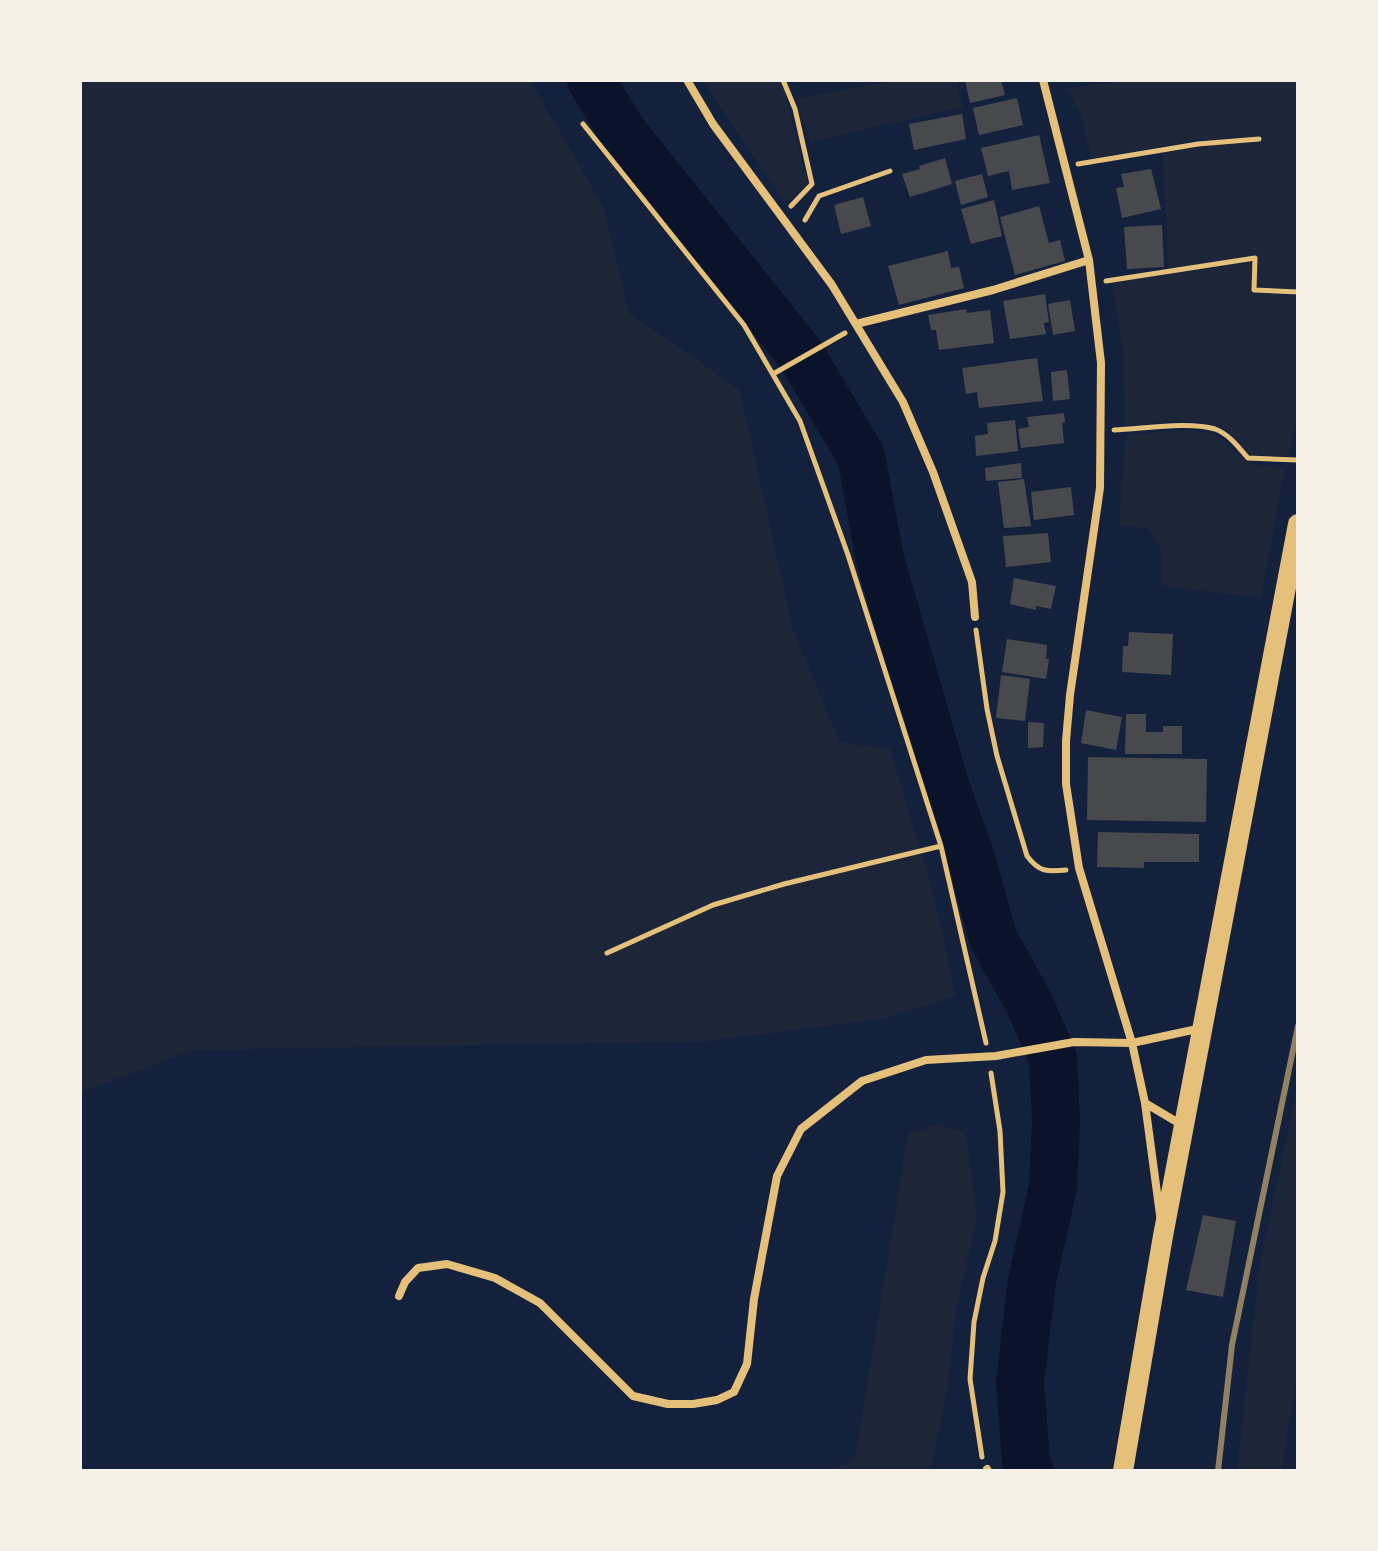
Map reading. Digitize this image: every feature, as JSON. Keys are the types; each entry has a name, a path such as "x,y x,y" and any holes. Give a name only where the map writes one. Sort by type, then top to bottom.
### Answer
{"highway":[{"path":"1123,1471 1163,1236 1298,524"}],"street":[{"path":"687,80 713,124 832,285 903,402 933,472 972,582 975,617"},
{"path":"1043,80 1089,260 1101,363 1096,524 1066,741 1066,784 1079,868 1132,1043 1145,1103 1163,1236"},
{"path":"856,324 993,290 1089,260"},
{"path":"399,1296 405,1282 418,1268 447,1264 495,1278 540,1303 633,1396 668,1404 717,1400 734,1392 747,1364 754,1299 777,1176 801,1129 862,1081 926,1060 992,1056 1074,1042 1132,1043 1202,1028"},
{"path":"1145,1103 1170,1120 1184,1125"}],"path":[{"path":"781,215 812,184 795,109 783,80"},
{"path":"583,124 744,325 800,421 941,846 992,1056 1000,1131 1003,1192 995,1241 974,1322 970,1379 980,1453 987,1470"},
{"path":"1066,166 1198,144 1259,139"},
{"path":"795,236 819,196 890,171"},
{"path":"1092,283 1255,258 1254,290 1298,292"},
{"path":"773,374 844,333"},
{"path":"1101,431 1215,429 1227,436 1248,458 1298,460"},
{"path":"975,617 990,725 1027,856 1037,869 1050,872 1079,868"},
{"path":"607,953 713,905 784,884 941,846"}],"shaded area":[{"path":"80,80 530,80 604,208 629,313 740,390 793,630 840,742 890,749 933,892 956,996 882,1019 708,1041 192,1050 80,1093"},
{"path":"702,80 780,80 808,183 786,203"},
{"path":"898,80 956,80 963,107 810,142 796,99"},
{"path":"1114,80 1298,80 1298,290 1256,289 1257,255 1169,270 1162,151 1262,141 1262,137 1197,140 1091,159 1082,117 1067,88"},
{"path":"1253,262 1252,292 1298,296 1298,410 1289,456 1250,455 1227,431 1204,423 1125,426 1124,358 1112,283"},
{"path":"1185,430 1220,438 1247,463 1285,468 1261,598 1162,586 1161,555 1153,536 1148,529 1119,525 1126,435"},
{"path":"1298,1080 1298,1372 1281,1471 1237,1471 1259,1270"},
{"path":"938,1124 966,1133 977,1218 956,1310 948,1387 931,1471 827,1471 855,1459 908,1134"}],"building":[{"path":"965,80 1001,80 1005,95 970,103"},
{"path":"1017,98 1023,125 979,135 973,108"},
{"path":"962,114 966,139 914,150 909,124"},
{"path":"1039,135 1050,183 1012,190 1009,171 988,176 981,148"},
{"path":"945,158 952,184 910,197 902,174"},
{"path":"1151,169 1161,209 1122,218 1116,188 1124,187 1121,174"},
{"path":"982,174 988,197 961,205 955,181"},
{"path":"863,197 871,226 841,234 834,205"},
{"path":"994,200 1002,236 971,244 961,209"},
{"path":"1039,206 1049,243 1060,240 1065,261 1015,275 1000,217"},
{"path":"1162,225 1164,267 1127,269 1124,227"},
{"path":"948,251 951,268 959,267 964,288 899,305 888,266"},
{"path":"1045,294 1049,322 1044,323 1046,334 1010,339 1003,301"},
{"path":"1070,300 1075,331 1053,335 1048,304"},
{"path":"966,309 967,313 990,310 994,343 939,350 936,330 931,330 928,315"},
{"path":"1037,358 1043,401 979,408 977,392 966,394 962,368"},
{"path":"1067,370 1070,399 1053,401 1051,372"},
{"path":"1064,413 1064,443 1021,448 1018,429 1029,427 1027,417"},
{"path":"1015,420 1018,451 976,456 975,436 988,434 987,423"},
{"path":"1021,463 1022,478 986,481 985,468"},
{"path":"1024,479 1031,526 1004,528 998,482"},
{"path":"1071,487 1074,515 1034,520 1031,492"},
{"path":"1048,533 1051,562 1006,567 1003,536"},
{"path":"1014,578 1056,586 1051,609 1036,606 1036,610 1010,604"},
{"path":"1129,632 1173,634 1171,675 1122,672 1123,646 1128,646"},
{"path":"1007,639 1047,645 1046,659 1049,659 1046,679 1002,672"},
{"path":"1001,675 1030,679 1025,721 996,718"},
{"path":"1086,710 1122,717 1116,750 1081,743"},
{"path":"1126,714 1146,714 1146,732 1163,732 1163,726 1182,726 1182,754 1125,754"},
{"path":"1028,722 1044,723 1043,747 1028,748"},
{"path":"1088,757 1207,759 1206,822 1087,820"},
{"path":"1098,832 1199,834 1199,862 1144,862 1144,868 1097,867"},
{"path":"1203,1215 1236,1221 1223,1297 1186,1290"}],"waterway":[{"path":"591,80 622,131 801,355 861,456 880,559 993,938 1029,1003 1053,1058 1056,1122 1053,1187 1032,1281 1020,1382 1026,1461 1030,1471"}],"railway":[{"path":"1218,1471 1232,1345 1298,1026"}]}
